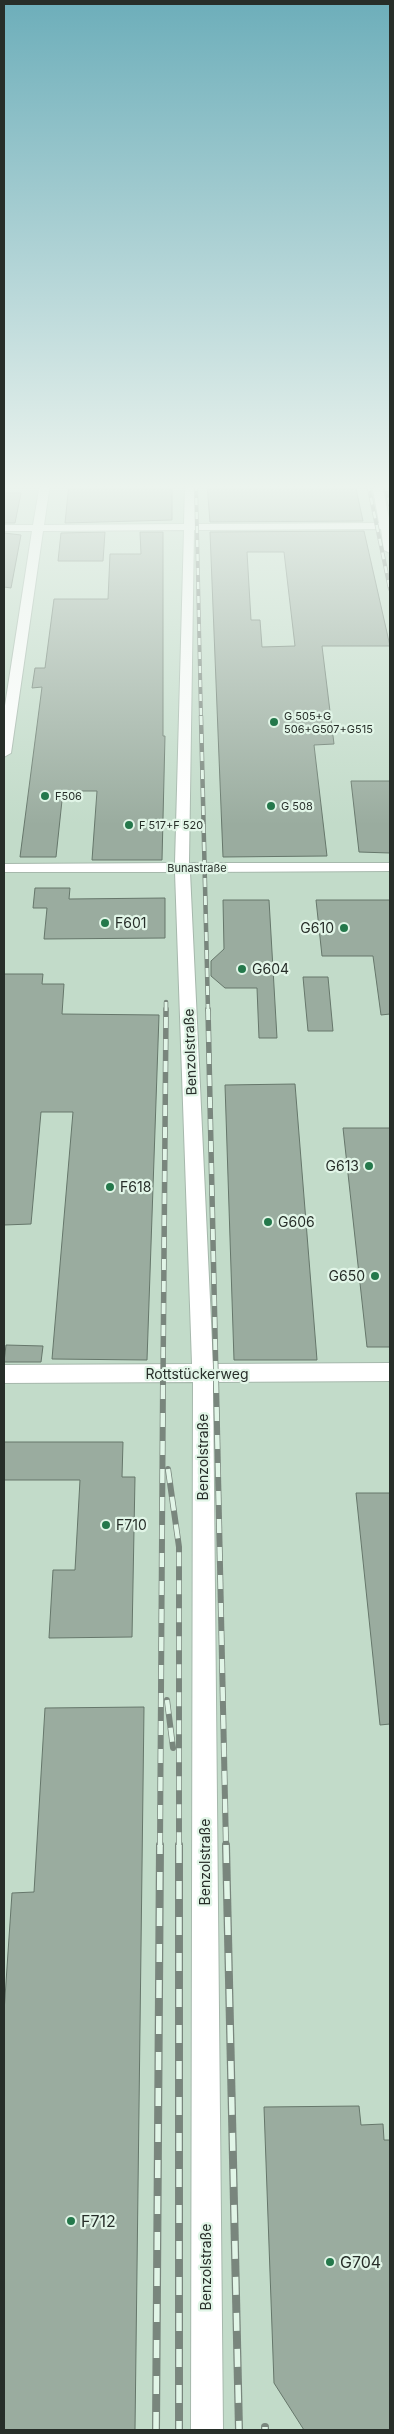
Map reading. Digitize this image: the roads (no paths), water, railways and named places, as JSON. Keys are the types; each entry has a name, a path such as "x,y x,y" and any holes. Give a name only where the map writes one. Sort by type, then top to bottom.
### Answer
{"street":[{"path":"4,753 28,598"},
{"name":"Benzolstraße","path":"187,598 182,868 203,1374 207,2430"},
{"name":"Bunastraße","path":"4,868 390,867"},
{"name":"Rottstückerweg","path":"4,1374 390,1372"}],"railway":[{"path":"198,598 201,718"},
{"path":"201,716 208,1011"},
{"path":"166,1002 166,1009"},
{"path":"163,1380 166,1009"},
{"path":"208,1009 216,1380"},
{"path":"160,1847 163,1379"},
{"path":"216,1379 226,1847"},
{"path":"168,1469 179,1547 179,2430"},
{"path":"167,1700 173,1748"},
{"path":"156,2430 160,1845"},
{"path":"226,1845 239,2430"}],"place":[{"name":"G 505+G 506+G507+G515","path":"274,722"},
{"name":"F506","path":"45,796"},
{"name":"G 508","path":"271,806"},
{"name":"F 517+F 520","path":"129,825"},
{"name":"F601","path":"105,923"},
{"name":"G610","path":"344,928"},
{"name":"G604","path":"242,969"},
{"name":"G613","path":"369,1166"},
{"name":"F618","path":"110,1187"},
{"name":"G606","path":"268,1222"},
{"name":"G650","path":"375,1276"},
{"name":"F710","path":"106,1525"},
{"name":"F712","path":"71,2221"},
{"name":"G704","path":"330,2262"}]}
